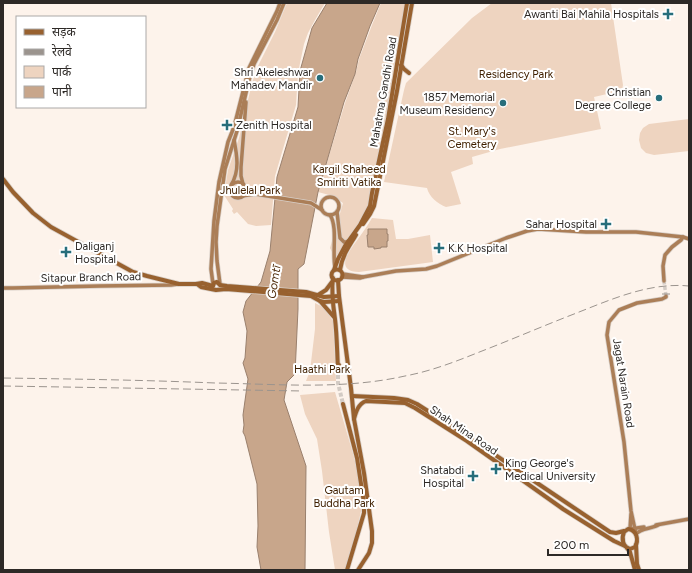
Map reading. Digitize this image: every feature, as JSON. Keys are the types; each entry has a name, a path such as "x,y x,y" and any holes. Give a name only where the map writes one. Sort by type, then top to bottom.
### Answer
{"main road":[{"name":"Mahatma Gandhi Road","path":"333,280 332,274 338,258 360,225 370,206 388,119 407,3"},
{"name":"Mahatma Gandhi Road","path":"342,274 343,257 346,250 374,206 397,91 412,3"},
{"path":"401,64 405,71 409,73"},
{"path":"3,178 13,192 33,214 51,227 133,272 179,284 202,283 227,288 306,294 324,297 332,296 339,298"},
{"path":"335,269 342,274 340,280 338,280 339,298 354,419 364,473 372,531 372,543 369,554 358,570"},
{"path":"333,280 338,280"},
{"path":"316,295 326,290 333,280"},
{"path":"333,280 332,296 338,369"},
{"path":"316,295 335,319"},
{"path":"320,301 333,301 339,298"},
{"path":"337,356 339,358 340,370 344,370 348,367"},
{"path":"351,388 363,396"},
{"name":"Shah Mina Road","path":"352,396 408,400 422,407 610,532 616,534 624,531"},
{"name":"Shah Mina Road","path":"354,419 359,407 366,401 407,403 439,422 580,519 626,547"},
{"path":"342,404 357,458 364,503 364,513 348,570"},
{"path":"481,452 484,448"},
{"path":"516,476 519,471"},
{"path":"538,491 541,486"},
{"path":"364,513 370,513"},
{"path":"580,519 583,514"},
{"path":"635,570 630,552 624,544 622,537 624,531 630,529 636,534 637,564 639,570"},
{"path":"626,547 633,548 636,545"}],"street":[{"path":"217,286 210,269 219,182 228,142 234,127 249,68 280,3"},
{"path":"217,286 217,226 225,168 237,131 254,64 277,20 284,3"},
{"path":"242,196 245,192 241,176 241,167 246,114 246,92"},
{"path":"232,133 237,156 237,168 230,190 232,196 237,198 248,194 256,194 316,204 332,218 334,226 335,269"},
{"path":"231,185 238,182 244,185 249,191 256,194"},
{"path":"316,204 328,197 336,199 339,206 337,212 338,228 341,240 345,243 349,241"},
{"path":"322,201 322,210"},
{"path":"330,215 337,212"},
{"path":"342,274 363,276 437,266 527,231 636,232 689,239"},
{"path":"664,281 665,255 683,237"},
{"name":"Sitapur Branch Road","path":"3,288 179,284"},
{"name":"Jagat Narain Road","path":"636,534 631,511 624,442 607,335 609,322 620,310 637,303 662,299 666,296"},
{"name":"Jagat Narain Road","path":"630,529 631,511"},
{"path":"630,529 689,519"},
{"path":"636,534 639,530 658,525"}],"green space":[{"name":"Jhulelal Park","path":"287,3 325,3 308,33 304,44 298,73 296,105 275,176 271,225 256,226 248,224 237,212 234,214 232,211 233,209 224,195 228,170 239,138 252,83 257,68 275,32"},
{"name":"Kargil Shaheed Smiriti Vatika","path":"381,3 406,3 389,104 368,206 360,222 335,258 330,248 343,203 333,196 318,192 359,59"},
{"name":"Residency Park","path":"492,3 611,3 623,85 622,90 594,97 601,129 500,149 472,157 473,164 451,172 461,204 446,207 434,200 427,188 384,182 404,90 406,83 472,18"},
{"path":"689,119 689,151 654,155 646,153 641,148 639,140 640,133 643,128 649,124"},
{"path":"372,218 393,220 396,239 408,239 430,235 433,262 359,272 351,271 345,264 346,259"},
{"name":"Haathi Park","path":"315,303 327,312 333,321 336,381 306,381 310,371 315,329"},
{"name":"Gautam Buddha Park","path":"335,392 354,457 362,496 362,507 345,570 335,570 317,439 305,414 300,395"}],"water":[{"name":"Gomtī","path":"327,3 380,3 358,59 355,74 344,102 318,192 304,264 298,269 295,374 287,382 284,400 306,466 305,570 261,570 257,547 257,484 243,432 243,415 248,379 243,363 245,358 247,331 243,312 246,301 261,282 270,251 277,177 298,107 300,71 312,28"},
{"path":"368,229 387,229 387,247 374,249 374,247 368,247"}],"tunnel":[{"path":"664,281 666,296"},
{"path":"338,369 338,383 343,404"}],"railway":[{"path":"3,378 310,385 334,385 382,380 415,374 444,365 630,293 645,289 674,285 689,286"},
{"path":"662,294 670,294"},
{"path":"3,386 303,391"}],"place":[{"name":"Awanti Bai Mahila Hospitals","path":"668,14"},
{"name":"Shri Akeleshwar Mahadev Mandir","path":"320,78"},
{"name":"Christian Degree College","path":"659,98"},
{"name":"1857 Memorial Museum Residency","path":"503,103"},
{"name":"Zenith Hospital","path":"227,125"},
{"name":"Sahar Hospital","path":"606,224"},
{"name":"K.K Hospital","path":"439,248"},
{"name":"Daliganj Hospital","path":"66,252"},
{"name":"King George's Medical University","path":"496,469"},
{"name":"Shatabdi Hospital","path":"473,476"}],"park label":[{"name":"St. Mary's Cemetery","path":"472,137"}]}
